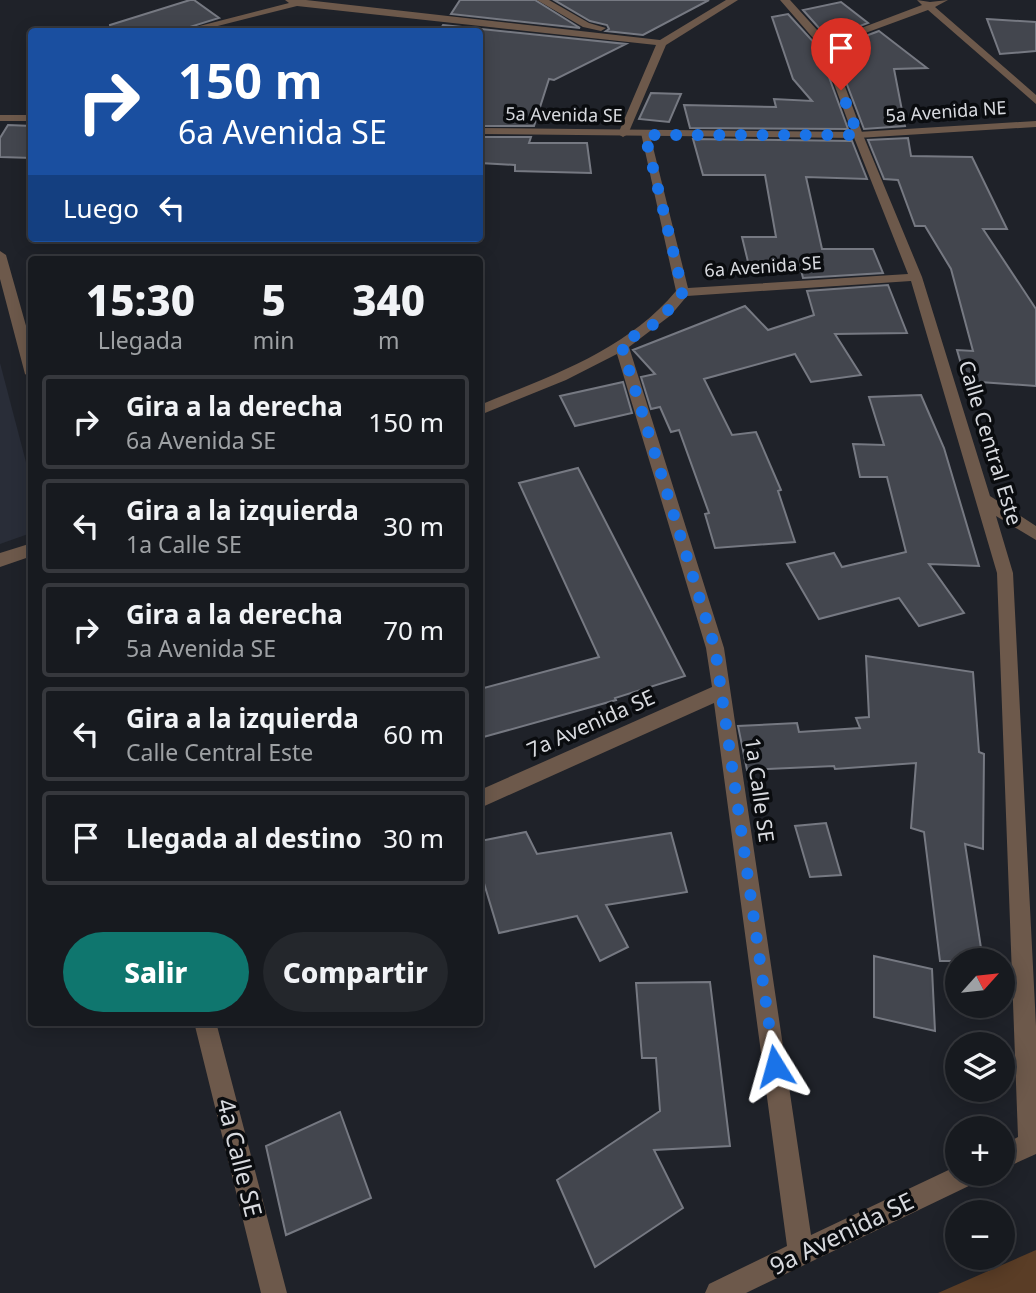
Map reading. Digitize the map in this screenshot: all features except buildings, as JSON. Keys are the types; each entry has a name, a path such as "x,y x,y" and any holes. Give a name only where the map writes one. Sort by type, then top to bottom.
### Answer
{"street":[{"path":"542,0 586,25 662,43"},
{"path":"623,134 662,43 733,0"},
{"name":"Calle Central Este","path":"785,0 825,45 858,135 916,277 1004,573 1030,1144 1015,1151"},
{"path":"825,45 893,21 924,3 943,0"},
{"path":"195,28 298,1 662,43"},
{"path":"924,3 1036,101"},
{"path":"0,118 28,118"},
{"name":"5a Avenida NE","path":"858,135 1036,124"},
{"name":"5a Avenida SE","path":"483,131 645,135 858,135"},
{"path":"645,135 683,292"},
{"path":"0,255 28,359"},
{"name":"6a Avenida SE","path":"483,409 560,378 621,344 659,321 683,292 916,277"},
{"name":"1a Calle SE","path":"621,344 715,648 801,1254"},
{"path":"984,500 1036,534"},
{"path":"0,560 28,550"},
{"name":"7a Avenida SE","path":"483,798 722,691"},
{"name":"4a Calle SE","path":"206,1026 274,1293"},
{"name":"9a Avenida SE","path":"718,1293 945,1184"}],"shaded area":[{"path":"0,363 28,470 28,534 0,544"},
{"path":"1036,1250 1036,1293 938,1293 990,1270 1015,1270 1015,1259"}],"route":[{"path":"775,1066 715,648 621,344 659,321 683,292 645,135 858,135 841,90"}]}
